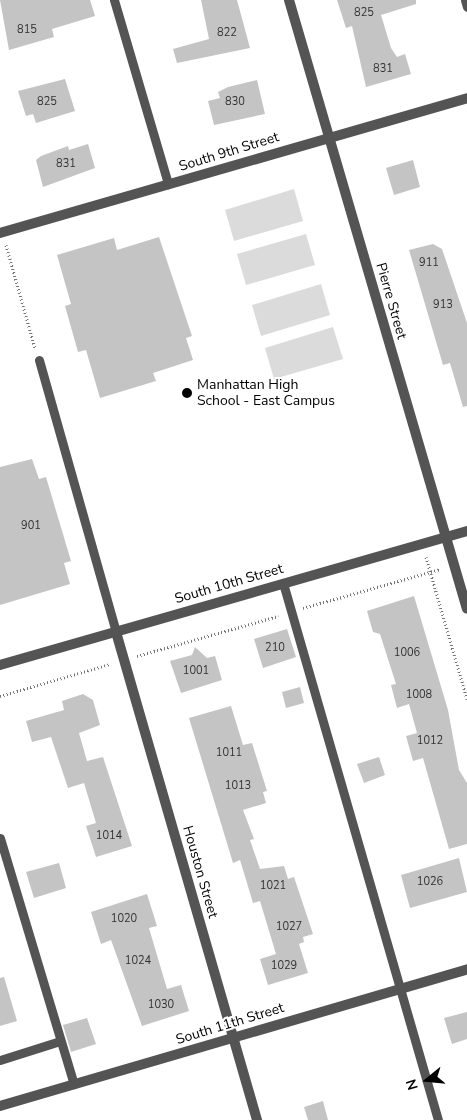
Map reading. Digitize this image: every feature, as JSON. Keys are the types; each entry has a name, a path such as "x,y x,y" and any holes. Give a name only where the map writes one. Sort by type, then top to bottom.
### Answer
{"street":[{"name":"Pierre Street","path":"289,0 467,609"},
{"name":"South 9th Street","path":"1,230 467,98"},
{"name":"South 10th Street","path":"0,665 467,531"},
{"name":"Houston Street","path":"116,632 257,1120"},
{"name":"South 11th Street","path":"1,1103 74,1084 467,969"}],"lane":[{"path":"114,0 168,184"},
{"path":"465,0 467,6"},
{"path":"39,360 116,632"},
{"path":"283,583 438,1120"},
{"path":"0,838 74,1084"},
{"path":"0,878 10,875"},
{"path":"0,1060 60,1041"}],"path":[{"path":"1,230 39,360"},
{"path":"421,543 467,699"},
{"path":"0,696 454,565"}],"shaded area":[{"path":"294,189 303,221 234,241 225,210"},
{"path":"306,234 315,265 246,285 237,254"},
{"path":"321,284 330,315 261,336 252,305"},
{"path":"333,327 343,359 274,379 265,348"}],"building":[{"path":"0,0 90,0 95,16 52,29 54,37 9,50"},
{"path":"201,0 237,0 250,48 177,63 173,49 209,39"},
{"path":"337,0 416,0 416,4 381,15 391,48 397,57 405,54 411,74 366,87 352,26 346,28"},
{"path":"65,79 75,111 36,123 33,114 26,116 18,91"},
{"path":"257,80 265,114 214,125 208,101 220,98 218,92 228,87"},
{"path":"88,144 95,168 43,187 36,160 41,156 68,146 69,150"},
{"path":"413,160 420,187 394,195 386,168"},
{"path":"159,237 192,336 186,338 193,360 153,373 156,381 100,398 86,350 78,352 65,306 71,304 57,255 114,238 117,250"},
{"path":"433,244 442,249 467,323 467,406 463,407 450,363 443,365 409,250"},
{"path":"32,459 39,479 46,477 71,561 64,563 70,584 0,605 0,467"},
{"path":"414,596 448,710 459,770 467,783 467,844 449,849 423,758 413,761 406,736 417,733 409,704 397,708 391,685 396,684 380,634 373,632 367,611"},
{"path":"287,629 296,657 263,668 254,639"},
{"path":"195,647 207,658 215,656 222,680 181,693 170,661 192,655"},
{"path":"300,687 304,703 286,708 282,692"},
{"path":"83,694 93,700 100,725 79,733 87,761 103,757 132,846 96,857 86,826 96,823 84,783 68,788 51,737 32,742 26,721 64,710 62,701"},
{"path":"231,706 243,745 252,743 267,791 263,792 266,803 243,810 254,839 250,840 260,869 284,866 288,879 294,877 313,934 303,937 304,942 299,944 308,973 268,985 260,959 276,954 260,901 253,903 240,860 233,863 189,718"},
{"path":"379,757 385,775 364,783 357,764"},
{"path":"459,858 467,892 410,908 401,875"},
{"path":"59,863 66,888 34,898 26,872"},
{"path":"147,894 157,926 149,928 167,989 181,985 189,1011 142,1026 111,940 101,944 91,912"},
{"path":"4,977 17,1021 0,1026 0,978"},
{"path":"467,1012 467,1039 452,1044 444,1018"},
{"path":"87,1018 96,1044 71,1052 63,1025"},
{"path":"323,1101 328,1120 308,1120 304,1107"}],"place":[{"name":"Manhattan High School - East Campus","path":"187,393"}]}
